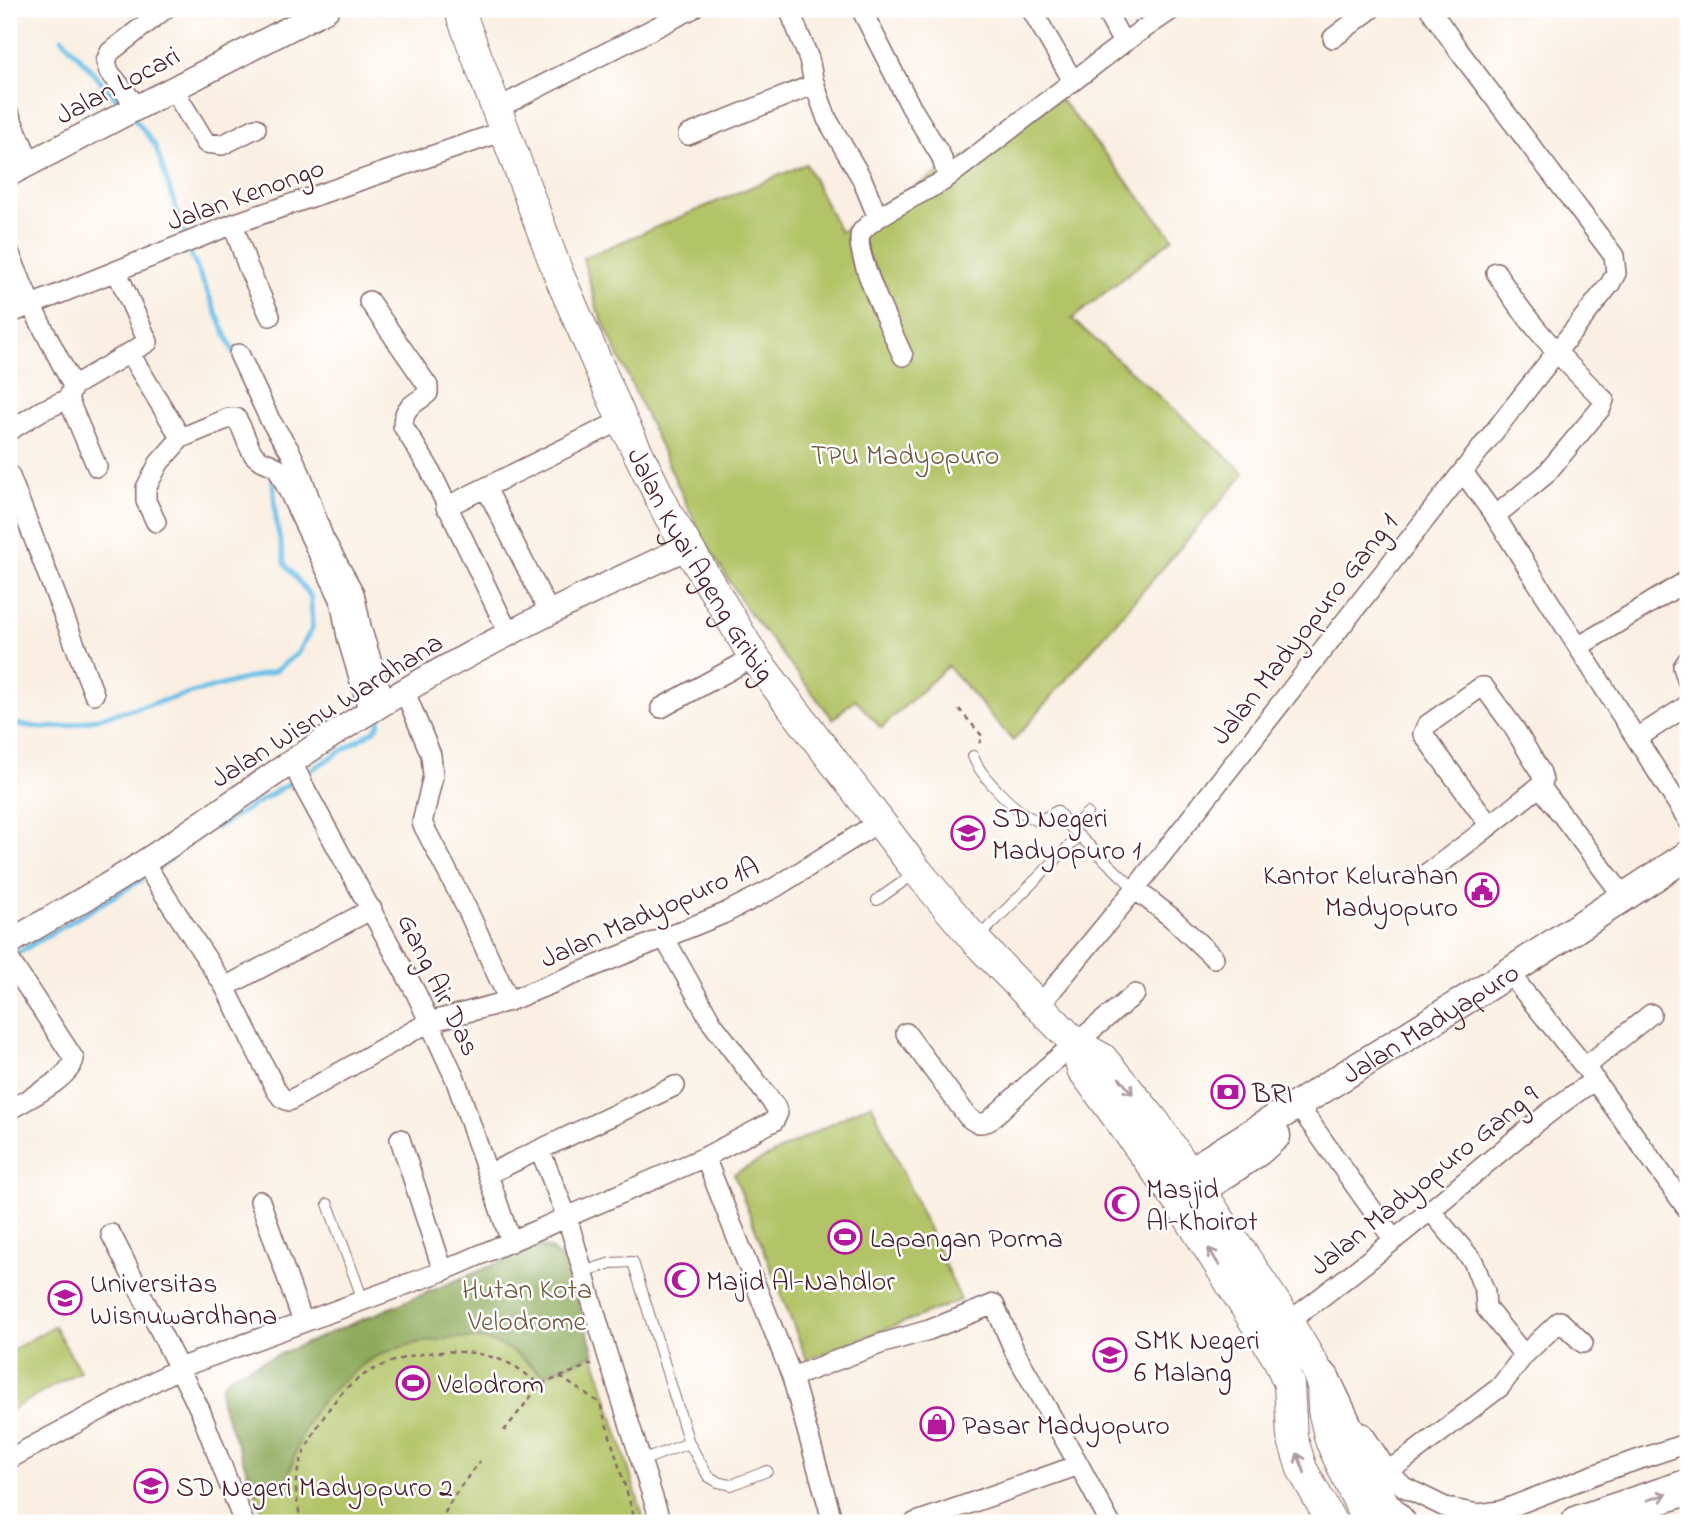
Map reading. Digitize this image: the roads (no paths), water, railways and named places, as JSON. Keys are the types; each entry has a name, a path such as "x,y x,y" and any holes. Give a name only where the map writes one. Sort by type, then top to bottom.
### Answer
{"highway":[{"path":"1322,1379 1381,1506 1398,1523"},
{"path":"1564,1523 1594,1518 1688,1487"}],"main road":[{"name":"Jalan Kyai Ageng Gribig","path":"459,9 558,273 622,420 669,516 754,657 879,822 913,875 1075,1043 1082,1069 1184,1189 1288,1322 1322,1379 1323,1410 1330,1440 1368,1523"},
{"name":"Jalan Madyapuro","path":"1184,1189 1290,1109 1509,973 1688,855"},
{"name":"Jalan Kyai Ageng Gribig","path":"1184,1189 1278,1359 1289,1384 1292,1437 1299,1458 1332,1523"}],"street":[{"path":"133,111 109,72 106,61 110,52 166,9"},
{"name":"Jalan Kenongo","path":"9,314 500,120 692,9"},
{"path":"789,9 809,59 827,119 862,179 878,218"},
{"path":"860,9 911,107 941,156 947,177"},
{"path":"1031,9 1073,81"},
{"path":"1105,9 1121,42"},
{"path":"903,356 860,253 861,232 878,218 947,177 1121,42 1173,9"},
{"path":"1332,38 1371,9"},
{"name":"Jalan Madyopuro Gang 1","path":"1039,1006 1135,889 1362,597 1463,472 1610,284 1616,272 1614,256 1430,9"},
{"name":"Jalan Locari","path":"19,168 133,111 315,11"},
{"path":"688,135 815,84"},
{"path":"173,89 206,143 222,145 256,128"},
{"path":"9,114 19,168"},
{"path":"233,225 247,267 270,316"},
{"path":"9,252 70,393 97,467"},
{"path":"9,431 148,342 117,272"},
{"path":"1495,516 1545,475 1601,408 1604,400 1556,352 1496,272"},
{"path":"369,301 428,386 428,393 408,406 403,426 429,468 508,632"},
{"path":"130,354 181,438"},
{"path":"239,354 270,420 303,526 340,599 382,704 431,755 433,776 422,823 469,913 509,1001"},
{"path":"156,522 146,501 146,488 159,463 181,438 229,418 236,418 255,456 263,462 282,463"},
{"path":"446,508 622,420"},
{"path":"282,463 354,593 354,634"},
{"path":"1463,472 1495,516 1688,820"},
{"path":"9,474 94,694"},
{"path":"486,488 549,611"},
{"name":"Jalan Wisnu Wardhana","path":"10,955 144,863 298,773 382,704 508,632 688,547"},
{"path":"1578,647 1688,580"},
{"path":"661,708 754,657"},
{"path":"1688,660 1683,667 1688,682"},
{"path":"1426,874 1490,826 1543,781 1514,728 1481,687 1427,726 1423,734 1490,826"},
{"path":"1636,738 1688,705"},
{"name":"Gang Air Das","path":"298,773 372,909 455,1078 511,1242"},
{"path":"1540,786 1624,897"},
{"name":"Jalan Madyopuro 1A","path":"225,987 276,1090 289,1101 429,1022 509,1001 723,914 776,887 879,822"},
{"path":"144,863 225,987 372,909"},
{"path":"1135,889 1172,918 1214,958"},
{"path":"9,1459 179,1368 443,1271 705,1157 774,1121 778,1113 712,1023 665,939"},
{"path":"9,1110 58,1080 72,1067 74,1059 10,955"},
{"path":"1509,973 1590,1074 1687,1206"},
{"path":"906,1033 968,1117 982,1124 989,1121 1075,1043 1135,994"},
{"name":"Jalan Madyopuro Gang 9","path":"1288,1322 1345,1280 1556,1105 1651,1014"},
{"path":"488,1174 675,1086"},
{"path":"1290,1109 1393,1239"},
{"path":"400,1139 443,1271"},
{"path":"540,1150 567,1217 661,1523"},
{"path":"705,1157 792,1377 833,1523"},
{"path":"260,1201 303,1322"},
{"path":"1430,1210 1473,1261 1485,1292 1486,1308 1524,1355"},
{"path":"111,1234 200,1410 244,1523"},
{"path":"792,1377 994,1304 1015,1352 1110,1523"},
{"path":"1387,1470 1403,1461 1500,1387 1524,1355 1560,1321 1583,1343"},
{"path":"1322,1379 1334,1387 1387,1470 1404,1487 1447,1508 1478,1514 1500,1511 1604,1471 1688,1444"},
{"path":"914,1523 1079,1465"}],"lane":[{"path":"973,756 979,769 997,789 1031,819 1039,821 1057,811 1135,889"},
{"path":"975,940 1076,832 1087,813"},
{"path":"877,900 913,875"},
{"path":"328,1204 363,1300"},
{"path":"583,1272 608,1264 634,1262 689,1443 708,1476 731,1485 767,1471"},
{"path":"641,1461 689,1443"}],"waterway":[{"path":"62,38 123,106"},
{"path":"134,118 155,145 192,257 234,353"},
{"path":"9,723 44,728 68,726 275,671 297,654 312,629 311,597 285,564 276,521 275,476"},
{"path":"303,775 375,730 380,723 378,715"},
{"path":"216,828 295,780"},
{"path":"158,868 171,859"},
{"path":"11,957 143,879"}],"place":[{"name":"SD Negeri Madyopuro 1","path":"968,833"},
{"name":"Kantor Kelurahan Madyopuro","path":"1482,890"},
{"name":"BRI","path":"1228,1092"},
{"name":"Masjid Al-Khoirot","path":"1122,1204"},
{"name":"Lapangan Porma","path":"845,1237"},
{"name":"Majid Al-Nahdlor","path":"682,1280"},
{"name":"Universitas Wisnuwardhana","path":"65,1298"},
{"name":"SMK Negeri 6 Malang","path":"1110,1355"},
{"name":"Velodrom","path":"413,1383"},
{"name":"Pasar Madyopuro","path":"937,1424"},
{"name":"SD Negeri Madyopuro 2","path":"151,1486"}],"park label":[{"name":"TPU Madyopuro","path":"905,454"},
{"name":"Hutan Kota Velodrome","path":"527,1304"}]}
